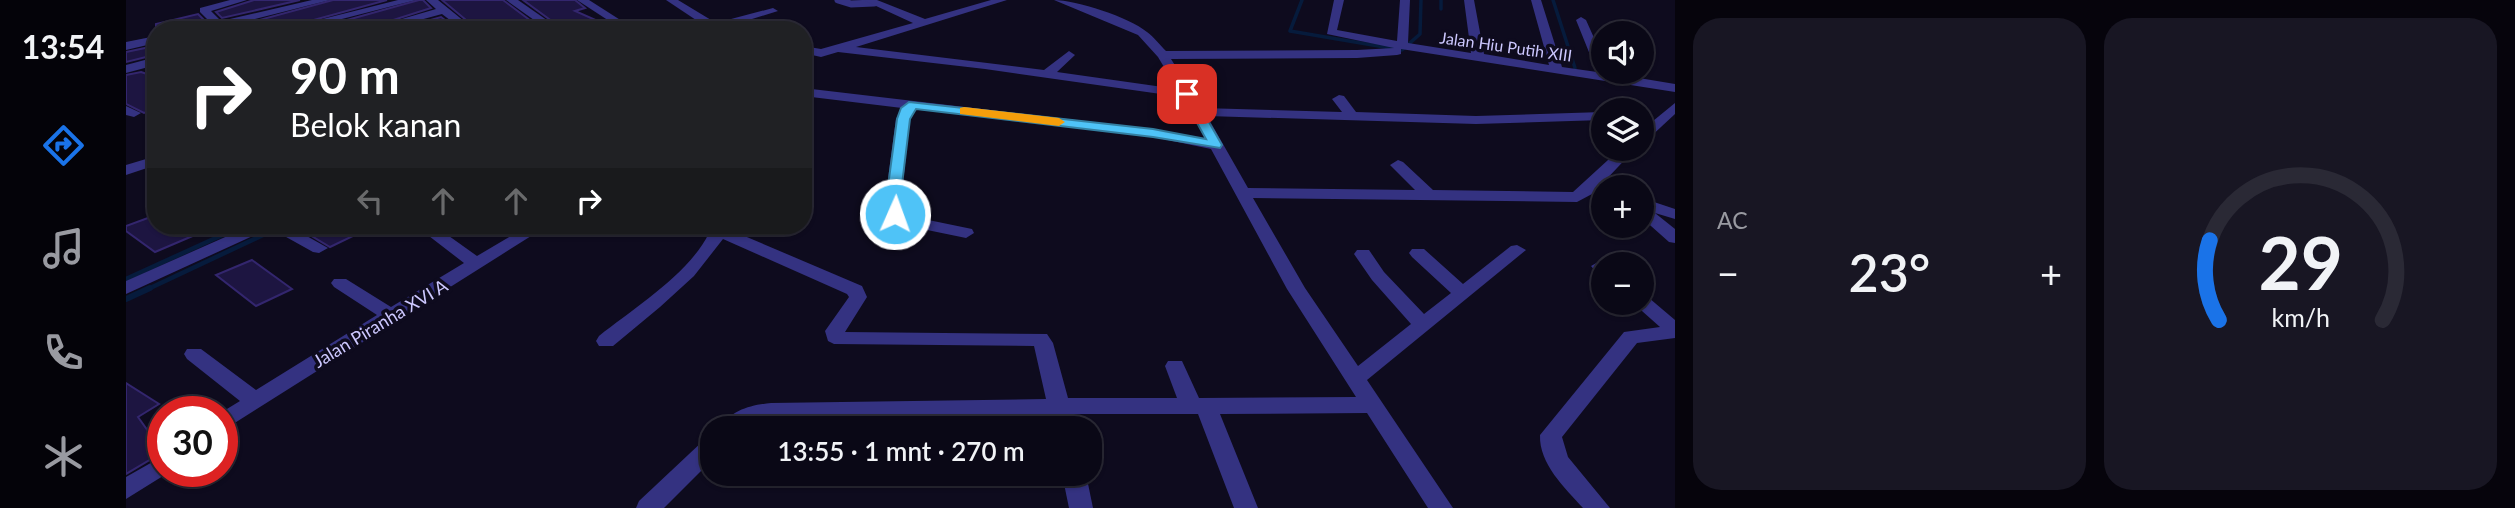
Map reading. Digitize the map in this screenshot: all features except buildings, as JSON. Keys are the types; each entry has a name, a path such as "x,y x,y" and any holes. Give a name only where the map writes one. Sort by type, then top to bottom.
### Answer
{"street":[{"path":"216,21 204,10 242,0"},
{"path":"232,21 326,0"},
{"path":"323,21 411,0"},
{"path":"431,0 459,21"},
{"path":"511,0 542,21"},
{"path":"582,0 616,21"},
{"path":"671,0 700,21"},
{"path":"812,51 821,53 1002,0"},
{"path":"1059,0 1129,26 1142,33 1163,55 1198,112 1296,289 1441,508"},
{"name":"Jalan Hiu Putih XIII","path":"1339,0 1333,33 1591,74"},
{"path":"1400,45 1404,40 1402,17 1405,0"},
{"path":"1469,0 1478,58"},
{"path":"1536,0 1556,68"},
{"path":"871,1 924,23"},
{"path":"403,21 445,10"},
{"path":"735,21 773,11"},
{"path":"1581,20 1591,44"},
{"path":"126,46 147,41"},
{"path":"1163,55 1365,54 1413,47"},
{"path":"837,48 1048,73 1187,94"},
{"path":"1048,73 1069,55"},
{"path":"126,69 147,64"},
{"path":"142,65 147,66"},
{"name":"Jalan Hiu Putih XIII","path":"1650,84 1675,88"},
{"path":"812,93 1153,133 1215,145"},
{"path":"1339,99 1352,117"},
{"path":"914,105 906,111 903,119 893,201 895,214 904,220 966,233"},
{"path":"1654,126 1675,107"},
{"path":"1198,112 1476,120 1591,116"},
{"path":"1654,118 1662,119"},
{"path":"1608,175 1619,161"},
{"path":"126,170 147,163"},
{"path":"1398,165 1429,195"},
{"path":"1243,193 1566,197 1591,192"},
{"path":"1654,207 1675,214"},
{"path":"1654,221 1675,239"},
{"path":"126,288 242,235"},
{"path":"294,235 319,248"},
{"path":"437,235 477,264"},
{"name":"Jalan Piranha XVI A","path":"238,412 524,235"},
{"path":"606,341 699,260 714,244 715,235"},
{"path":"734,235 855,290 858,297 835,331 835,336 841,339 1040,339 1063,416"},
{"path":"1356,378 1517,250"},
{"path":"1419,253 1462,293"},
{"path":"1363,254 1378,276 1423,325"},
{"path":"340,283 391,316"},
{"path":"1654,313 1675,331"},
{"path":"1598,508 1553,454 1549,443 1551,435 1631,337 1675,331"},
{"path":"194,354 255,401"},
{"path":"1175,366 1199,407 1246,508"},
{"path":"748,416 771,411 1061,406 1374,405"},
{"path":"648,508 700,458"},
{"path":"126,489 147,475"},
{"path":"1076,486 1081,508"}],"lane":[{"path":"838,0 851,4 871,1"}],"waterway":[{"path":"1302,0 1290,31 1402,50 1420,34 1421,0"},
{"path":"1441,0 1441,9"},
{"path":"1553,0 1575,68"},
{"path":"126,279 222,235"},
{"path":"146,290 263,235"},
{"path":"126,299 150,288"}],"slow traffic":[{"path":"964,111 1059,122"}],"route":[{"path":"895,214 893,201 903,119 906,111 914,105 1153,133 1215,145 1187,94"}]}
